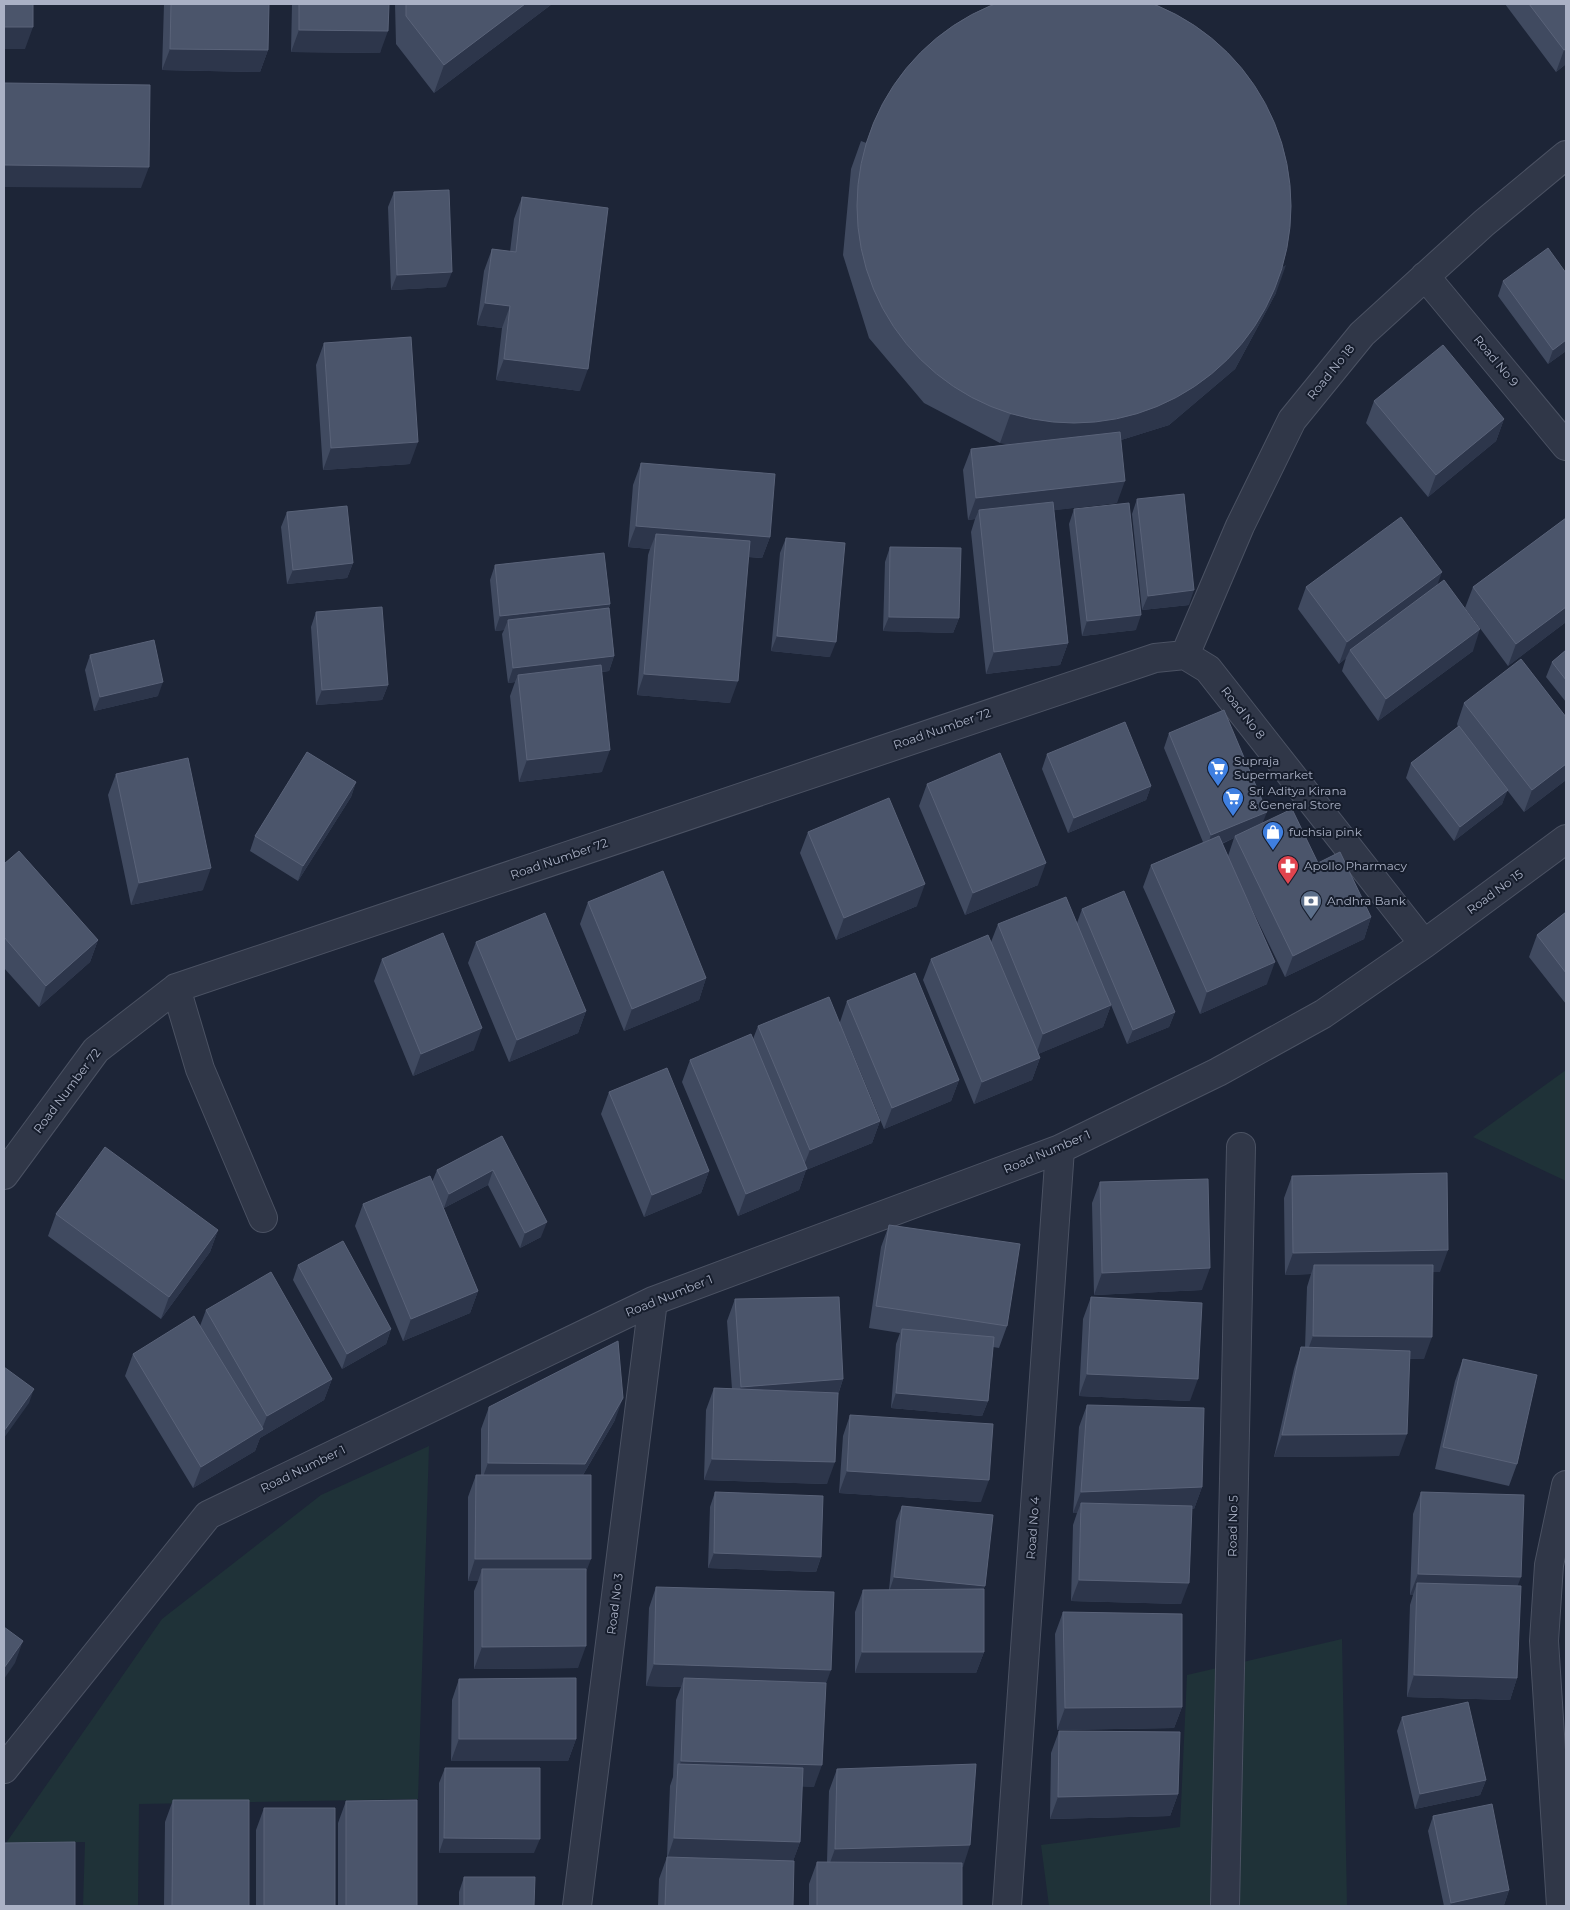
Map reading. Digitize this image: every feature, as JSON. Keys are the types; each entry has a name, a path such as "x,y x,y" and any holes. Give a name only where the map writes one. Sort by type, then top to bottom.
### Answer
{"street":[{"name":"Road No 18","path":"1185,655 1240,526 1292,420 1362,334 1484,223 1566,155"},
{"name":"Road No 9","path":"1425,276 1566,446"},
{"name":"Road No 8","path":"1185,655 1208,669 1424,944"},
{"name":"Road Number 72","path":"4,1175 96,1050 176,988 1155,658 1185,655"},
{"name":"Road No 15","path":"1424,944 1566,839"},
{"name":"Road Number 1","path":"4,1768 208,1516 653,1301 1060,1149 1218,1072 1323,1014 1424,944"},
{"path":"176,988 200,1069 263,1218"},
{"name":"Road No 5","path":"1225,1906 1241,1147"},
{"name":"Road No 4","path":"1007,1906 1060,1149"},
{"name":"Road No 3","path":"577,1906 653,1301"},
{"path":"1561,1906 1555,1640 1549,1565 1566,1485"}],"shaded area":[{"path":"1566,1070 1566,1181 1473,1137"},
{"path":"429,1446 418,1799 139,1804 138,1906 83,1906 85,1842 6,1843 162,1619 321,1495"},
{"path":"1342,1639 1347,1906 1049,1906 1041,1845 1180,1827 1187,1675"}],"building":[{"path":"1074,-11 1116,-7 1157,6 1194,26 1227,53 1254,86 1274,123 1287,164 1291,206 1287,248 1274,289 1254,326 1227,359 1194,386 1157,406 1116,419 1074,423 1032,419 991,406 954,386 921,359 894,326 874,289 861,248 857,206 861,164 874,123 894,86 921,53 954,26 991,6 1032,-7"},
{"path":"4,4 33,4 33,27 4,27"},
{"path":"171,4 269,4 268,50 170,49"},
{"path":"299,4 389,4 388,31 299,30"},
{"path":"406,4 525,4 444,65 406,16"},
{"path":"1529,4 1566,4 1566,49 1564,50"},
{"path":"4,83 150,85 149,167 4,165"},
{"path":"449,190 452,272 397,275 394,192"},
{"path":"522,197 608,208 588,369 504,359 510,306 485,303 492,249 516,252"},
{"path":"1548,248 1566,273 1566,340 1553,350 1503,281"},
{"path":"411,337 418,442 331,448 324,343"},
{"path":"1443,345 1504,419 1436,475 1374,401"},
{"path":"1120,432 1125,481 976,498 971,449"},
{"path":"641,463 775,474 770,537 636,526"},
{"path":"1184,494 1194,590 1148,596 1137,499"},
{"path":"1053,502 1068,643 994,652 979,510"},
{"path":"1129,503 1141,615 1087,621 1074,509"},
{"path":"347,506 353,563 293,570 287,512"},
{"path":"1401,517 1442,572 1347,642 1306,587"},
{"path":"1566,518 1566,607 1516,644 1473,587"},
{"path":"656,534 750,541 738,681 644,674"},
{"path":"786,538 845,543 836,642 777,636"},
{"path":"890,547 961,548 959,618 889,617"},
{"path":"604,553 610,604 500,616 495,565"},
{"path":"1444,580 1480,629 1386,699 1350,650"},
{"path":"382,607 388,685 322,690 316,612"},
{"path":"609,608 614,656 513,668 508,620"},
{"path":"154,640 163,682 100,697 90,655"},
{"path":"1566,650 1566,680 1552,662"},
{"path":"1521,659 1566,717 1566,764 1532,790 1464,703"},
{"path":"601,665 610,750 527,760 518,675"},
{"path":"1224,710 1267,812 1211,835 1169,733"},
{"path":"1125,722 1151,786 1074,818 1047,754"},
{"path":"1459,726 1508,790 1460,827 1411,763"},
{"path":"307,752 356,782 303,866 255,836"},
{"path":"1000,753 1046,863 973,893 927,784"},
{"path":"188,758 211,868 139,883 116,774"},
{"path":"889,798 925,884 844,918 808,832"},
{"path":"1292,809 1318,863 1340,852 1371,917 1293,956 1235,836"},
{"path":"1219,836 1275,962 1207,992 1151,865"},
{"path":"19,851 98,940 46,986 4,937 4,864"},
{"path":"663,871 706,978 632,1009 588,902"},
{"path":"1124,891 1175,1012 1133,1030 1082,909"},
{"path":"1066,897 1111,1005 1043,1034 998,924"},
{"path":"1566,912 1566,973 1537,935"},
{"path":"545,913 586,1011 517,1040 476,942"},
{"path":"443,933 482,1028 421,1054 382,959"},
{"path":"988,935 1040,1058 982,1082 931,959"},
{"path":"915,973 959,1080 892,1108 847,1001"},
{"path":"829,997 880,1121 810,1150 758,1026"},
{"path":"751,1034 807,1169 746,1194 690,1060"},
{"path":"667,1068 709,1171 652,1195 609,1092"},
{"path":"502,1136 547,1222 525,1233 493,1170 449,1194 437,1170"},
{"path":"105,1147 218,1230 169,1297 56,1214"},
{"path":"1447,1173 1448,1250 1293,1253 1292,1176"},
{"path":"430,1176 478,1291 411,1319 363,1204"},
{"path":"1208,1179 1210,1268 1102,1273 1100,1182"},
{"path":"889,1225 1020,1244 1007,1326 876,1306"},
{"path":"343,1241 391,1329 347,1354 298,1265"},
{"path":"1314,1265 1433,1265 1432,1337 1313,1336"},
{"path":"271,1272 332,1379 267,1416 206,1310"},
{"path":"839,1297 843,1379 741,1387 735,1299"},
{"path":"1091,1297 1202,1303 1198,1379 1087,1374"},
{"path":"194,1316 263,1429 201,1467 133,1354"},
{"path":"902,1329 994,1337 988,1401 896,1393"},
{"path":"618,1341 623,1398 585,1464 488,1463 489,1407"},
{"path":"1301,1347 1410,1351 1407,1434 1282,1435"},
{"path":"1463,1359 1537,1375 1517,1464 1443,1447"},
{"path":"4,1367 34,1389 4,1431"},
{"path":"714,1388 838,1393 835,1462 712,1459"},
{"path":"1087,1405 1204,1408 1202,1487 1081,1492"},
{"path":"850,1415 993,1424 989,1480 847,1471"},
{"path":"476,1475 591,1475 591,1559 475,1559"},
{"path":"715,1492 823,1496 821,1557 714,1553"},
{"path":"1421,1492 1524,1495 1521,1577 1418,1574"},
{"path":"1081,1503 1192,1506 1189,1583 1079,1580"},
{"path":"902,1506 993,1515 985,1586 894,1577"},
{"path":"482,1569 586,1569 586,1646 482,1647"},
{"path":"1417,1583 1521,1586 1517,1678 1414,1675"},
{"path":"656,1587 834,1592 831,1670 654,1664"},
{"path":"984,1589 984,1652 862,1652 863,1590"},
{"path":"1063,1612 1182,1614 1182,1707 1065,1708"},
{"path":"4,1627 23,1641 4,1668"},
{"path":"576,1678 576,1739 459,1739 459,1679"},
{"path":"684,1678 826,1683 822,1765 681,1761"},
{"path":"1468,1702 1486,1780 1420,1794 1402,1717"},
{"path":"1059,1731 1180,1732 1178,1794 1058,1797"},
{"path":"678,1764 803,1768 800,1842 674,1838"},
{"path":"976,1764 970,1845 835,1849 837,1769"},
{"path":"445,1768 540,1768 540,1839 444,1838"},
{"path":"173,1800 249,1800 249,1906 172,1906"},
{"path":"417,1800 417,1906 346,1906 346,1801"},
{"path":"1492,1804 1509,1890 1451,1903 1433,1816"},
{"path":"264,1808 335,1808 335,1906 264,1906"},
{"path":"75,1842 75,1906 4,1906 4,1843"},
{"path":"667,1857 794,1861 793,1906 665,1906"},
{"path":"817,1862 962,1863 962,1906 817,1906"},
{"path":"464,1877 535,1877 534,1906 464,1906"}],"place":[{"name":"Supraja Supermarket","path":"1218,787"},
{"name":"Sri Aditya Kirana & General Store","path":"1233,817"},
{"name":"fuchsia pink","path":"1273,851"},
{"name":"Apollo Pharmacy","path":"1288,885"},
{"name":"Andhra Bank","path":"1311,920"}]}
